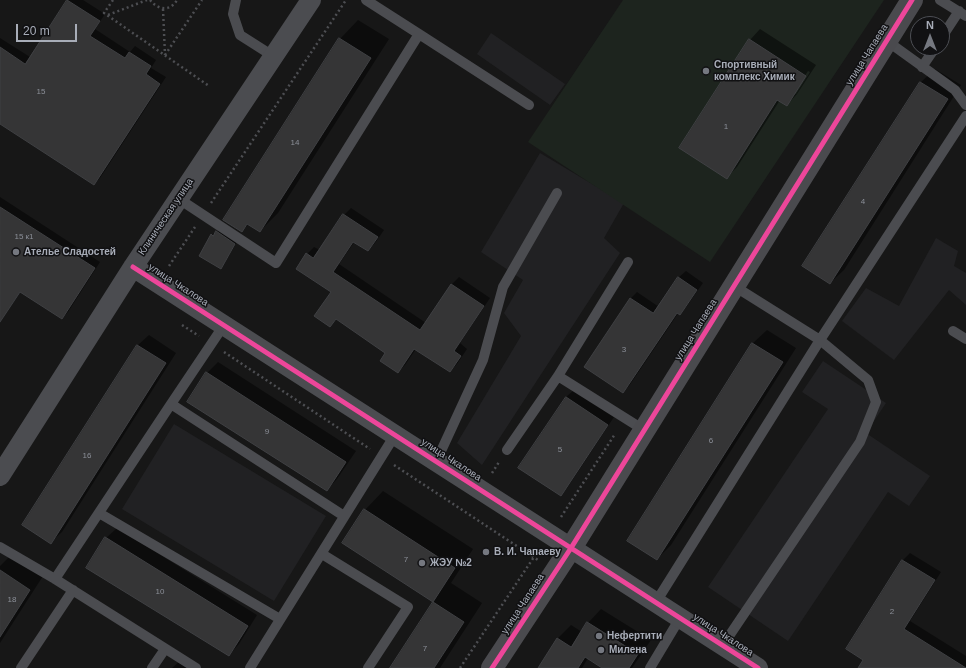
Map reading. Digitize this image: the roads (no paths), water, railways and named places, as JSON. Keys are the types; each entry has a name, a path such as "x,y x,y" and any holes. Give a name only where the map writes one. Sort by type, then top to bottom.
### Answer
{"street":[{"name":"Клиническая улица","path":"1,473 133,267 311,0"},
{"name":"улица Чапаева","path":"492,668 571,548 912,0"},
{"name":"улица Чкалова","path":"133,267 758,668"}],"lane":[{"path":"236,0 233,14 240,35 273,56"},
{"path":"366,0 529,105"},
{"path":"940,0 962,14 950,28"},
{"path":"179,199 276,263 419,34"},
{"path":"887,41 955,90 966,105"},
{"path":"922,67 930,56"},
{"path":"656,602 820,340 966,116"},
{"path":"436,462 483,360 503,287 558,193"},
{"path":"507,450 558,376 628,262"},
{"path":"723,645 860,442 876,402 868,380 820,340 734,286"},
{"path":"55,579 224,325"},
{"path":"953,332 966,339"},
{"path":"558,376 644,430"},
{"path":"171,404 344,516"},
{"path":"250,668 322,554 394,435"},
{"path":"99,513 280,619"},
{"path":"0,547 73,590 196,668"},
{"path":"322,554 408,607 368,668"},
{"path":"21,668 73,590"},
{"path":"650,668 680,618"},
{"path":"152,668 165,649"}],"place":[{"name":"Спортивный комплекс Химик","path":"706,71"},
{"name":"Ателье Сладостей","path":"16,252"},
{"name":"В. И. Чапаеву","path":"486,552"},
{"name":"ЖЭУ №2","path":"422,563"},
{"name":"Нефертити","path":"599,636"},
{"name":"Милена","path":"601,650"}]}
